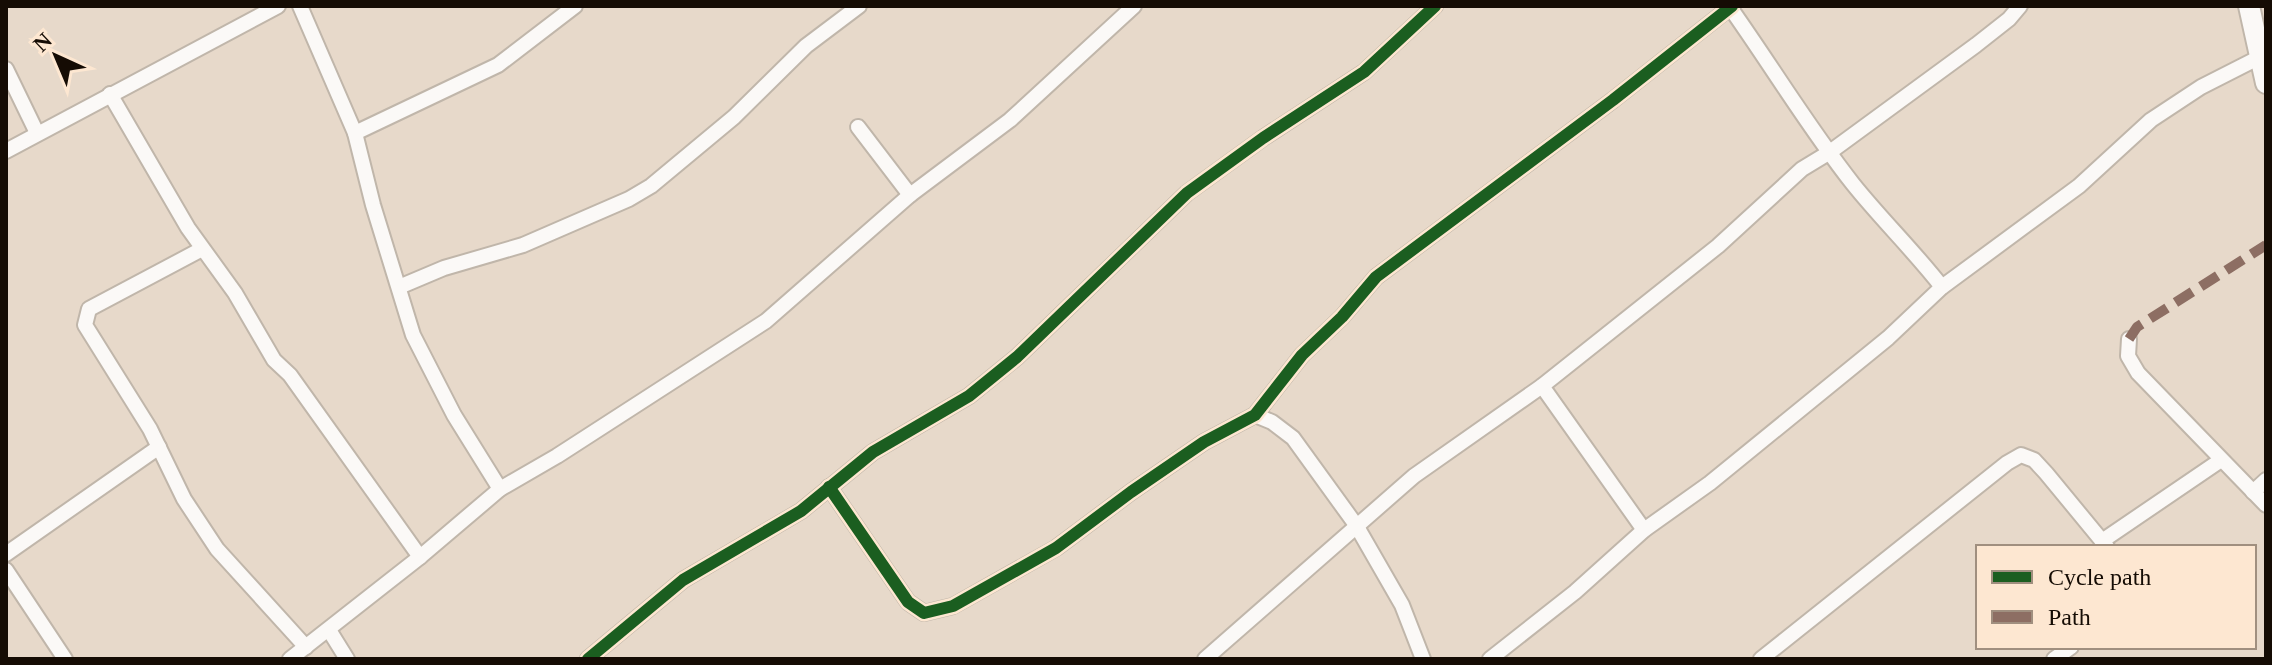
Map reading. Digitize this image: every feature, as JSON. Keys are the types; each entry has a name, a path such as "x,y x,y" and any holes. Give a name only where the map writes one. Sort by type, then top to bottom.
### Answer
{"street":[{"path":"6,151 278,6"},
{"path":"300,6 355,133 373,205 413,335 430,370 500,489"},
{"path":"355,133 498,65 575,6"},
{"path":"290,659 420,557 500,489 755,329 910,195 1010,120 1134,6"},
{"path":"588,659 683,580 801,511 873,452 969,396 1017,357 1187,193 1263,138 1364,72 1435,6"},
{"path":"829,487 908,602 924,613 953,606 1056,548 1183,457 1255,415 1302,355 1342,317 1376,277 1613,100 1717,20 1730,6 1805,120 1854,185 1909,245 1942,287"},
{"path":"1205,659 1414,476 1542,386 1718,246 1802,169 1830,152 1976,45 2009,19 2020,6"},
{"path":"2249,6 2266,83"},
{"path":"399,287 444,268 523,245 618,204 651,186 734,117 806,46 852,8"},
{"path":"1490,659 1575,592 1644,530 1710,483 1888,338 1942,287 2079,186 2151,120 2201,87 2260,57"},
{"path":"6,69 37,133"},
{"path":"110,94 202,249 235,293 274,360 290,375 420,557"},
{"path":"858,127 910,195"},
{"path":"202,249 89,309 85,316 88,334 150,429 184,499 217,549 306,647"},
{"path":"2129,339 2128,356 2138,373 2266,505"},
{"path":"1542,386 1644,530"},
{"path":"1255,415 1272,422 1293,438 1356,525 1402,605 1423,659"},
{"path":"6,554 159,447"},
{"path":"1761,659 2021,455 2034,460 2105,544 2221,460"},
{"path":"2253,492 2266,480"},
{"path":"6,570 65,659"},
{"path":"329,630 347,659"}],"marked path":[{"path":"2129,339 2137,327 2266,245"}],"cycle path":[{"path":"588,659 683,580 801,511 873,452 969,396 1017,357 1187,193 1263,138 1364,72 1435,6"},
{"path":"829,487 908,602 924,613 953,606 1056,548 1204,442 1255,415 1302,355 1342,317 1376,277 1613,100 1732,6"}]}
